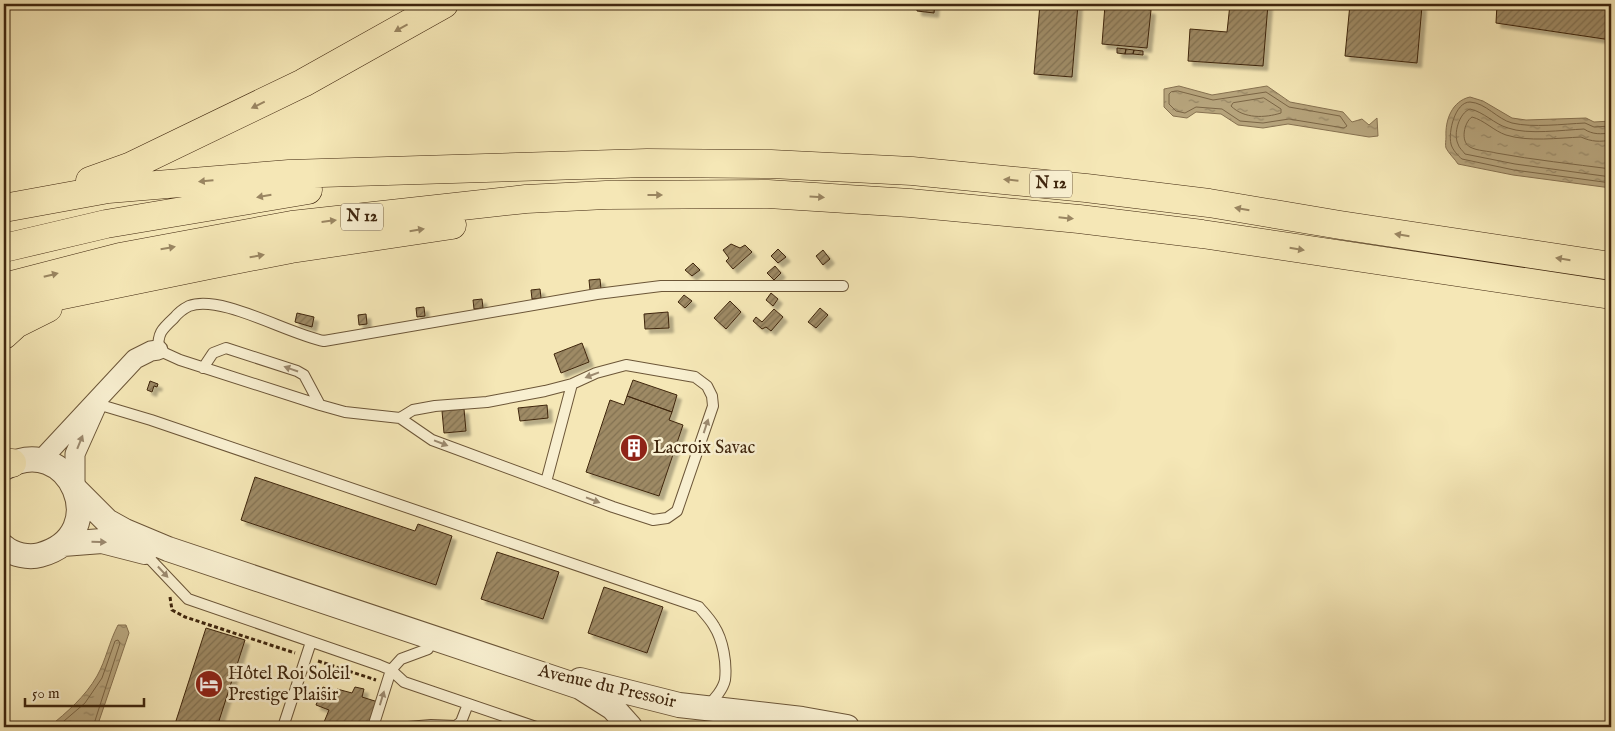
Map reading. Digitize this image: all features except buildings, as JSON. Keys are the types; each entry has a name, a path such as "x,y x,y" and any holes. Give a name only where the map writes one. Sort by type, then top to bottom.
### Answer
{"highway":[{"path":"4,207 129,167 303,83 444,4"},
{"name":"N 12","path":"4,248 106,224 287,192 485,167 647,163 771,164 912,171 1086,188 1209,203 1611,266"},
{"path":"4,207 108,189 289,174 485,167"},
{"name":"N 12","path":"4,287 120,257 292,225 526,199 606,195 768,194 910,203 1079,219 1202,234 1611,295"},
{"path":"4,307 301,248 498,218 581,211 606,195"},
{"path":"4,335 16,324 48,308 95,297 209,265"}],"street":[{"path":"41,460 98,401 135,359 151,351 158,350"},
{"path":"98,401 75,454 75,490 107,521 125,531 168,549 580,687 613,708 630,727"},
{"path":"5,549 20,555 36,556 50,552 63,544 72,532 78,519 79,504 75,490 67,476 55,466 41,460 31,459 6,465"},
{"path":"63,544 102,541 135,549 428,649 547,686 582,702 601,717 609,727"},
{"name":"Avenue du Pressoir","path":"516,666 679,705 802,719 847,727"}],"lane":[{"path":"400,418 413,410 435,406 487,402 545,391 572,384 596,373 626,365 694,377 707,386 712,396 713,406 677,511 667,518 653,520 432,440 400,418 345,412 180,360 158,350 158,337 162,329 180,311 189,306 204,304 225,306 308,338 324,341 596,294 661,286 843,286"},
{"path":"203,368 213,353 226,348 304,375 320,405"},
{"path":"546,482 572,384"},
{"path":"98,401 699,607 715,627 722,648 724,664 725,681 715,698 705,708"},
{"path":"135,549 151,560 188,599 391,670 404,682 536,727"},
{"path":"283,727 311,642"},
{"path":"373,727 391,670 401,659 428,649"},
{"path":"408,727 431,725 456,726 461,722 468,704"}],"water":[{"path":"1179,86 1212,95 1267,86 1290,102 1343,112 1352,122 1362,119 1369,125 1377,118 1378,136 1369,137 1288,124 1263,128 1238,125 1221,114 1196,112 1187,118 1173,116 1164,107 1164,89"},
{"path":"1470,97 1483,101 1512,118 1526,120 1586,118 1594,122 1611,121 1611,188 1513,175 1458,164 1446,148 1448,118 1454,107"},
{"path":"118,625 126,625 129,633 97,727 49,727 75,704 92,684 100,670"}],"place":[{"name":"Lacroix Savac","path":"634,448"},
{"name":"Hôtel Roi Soleil Prestige Plaisir","path":"209,684"}]}
